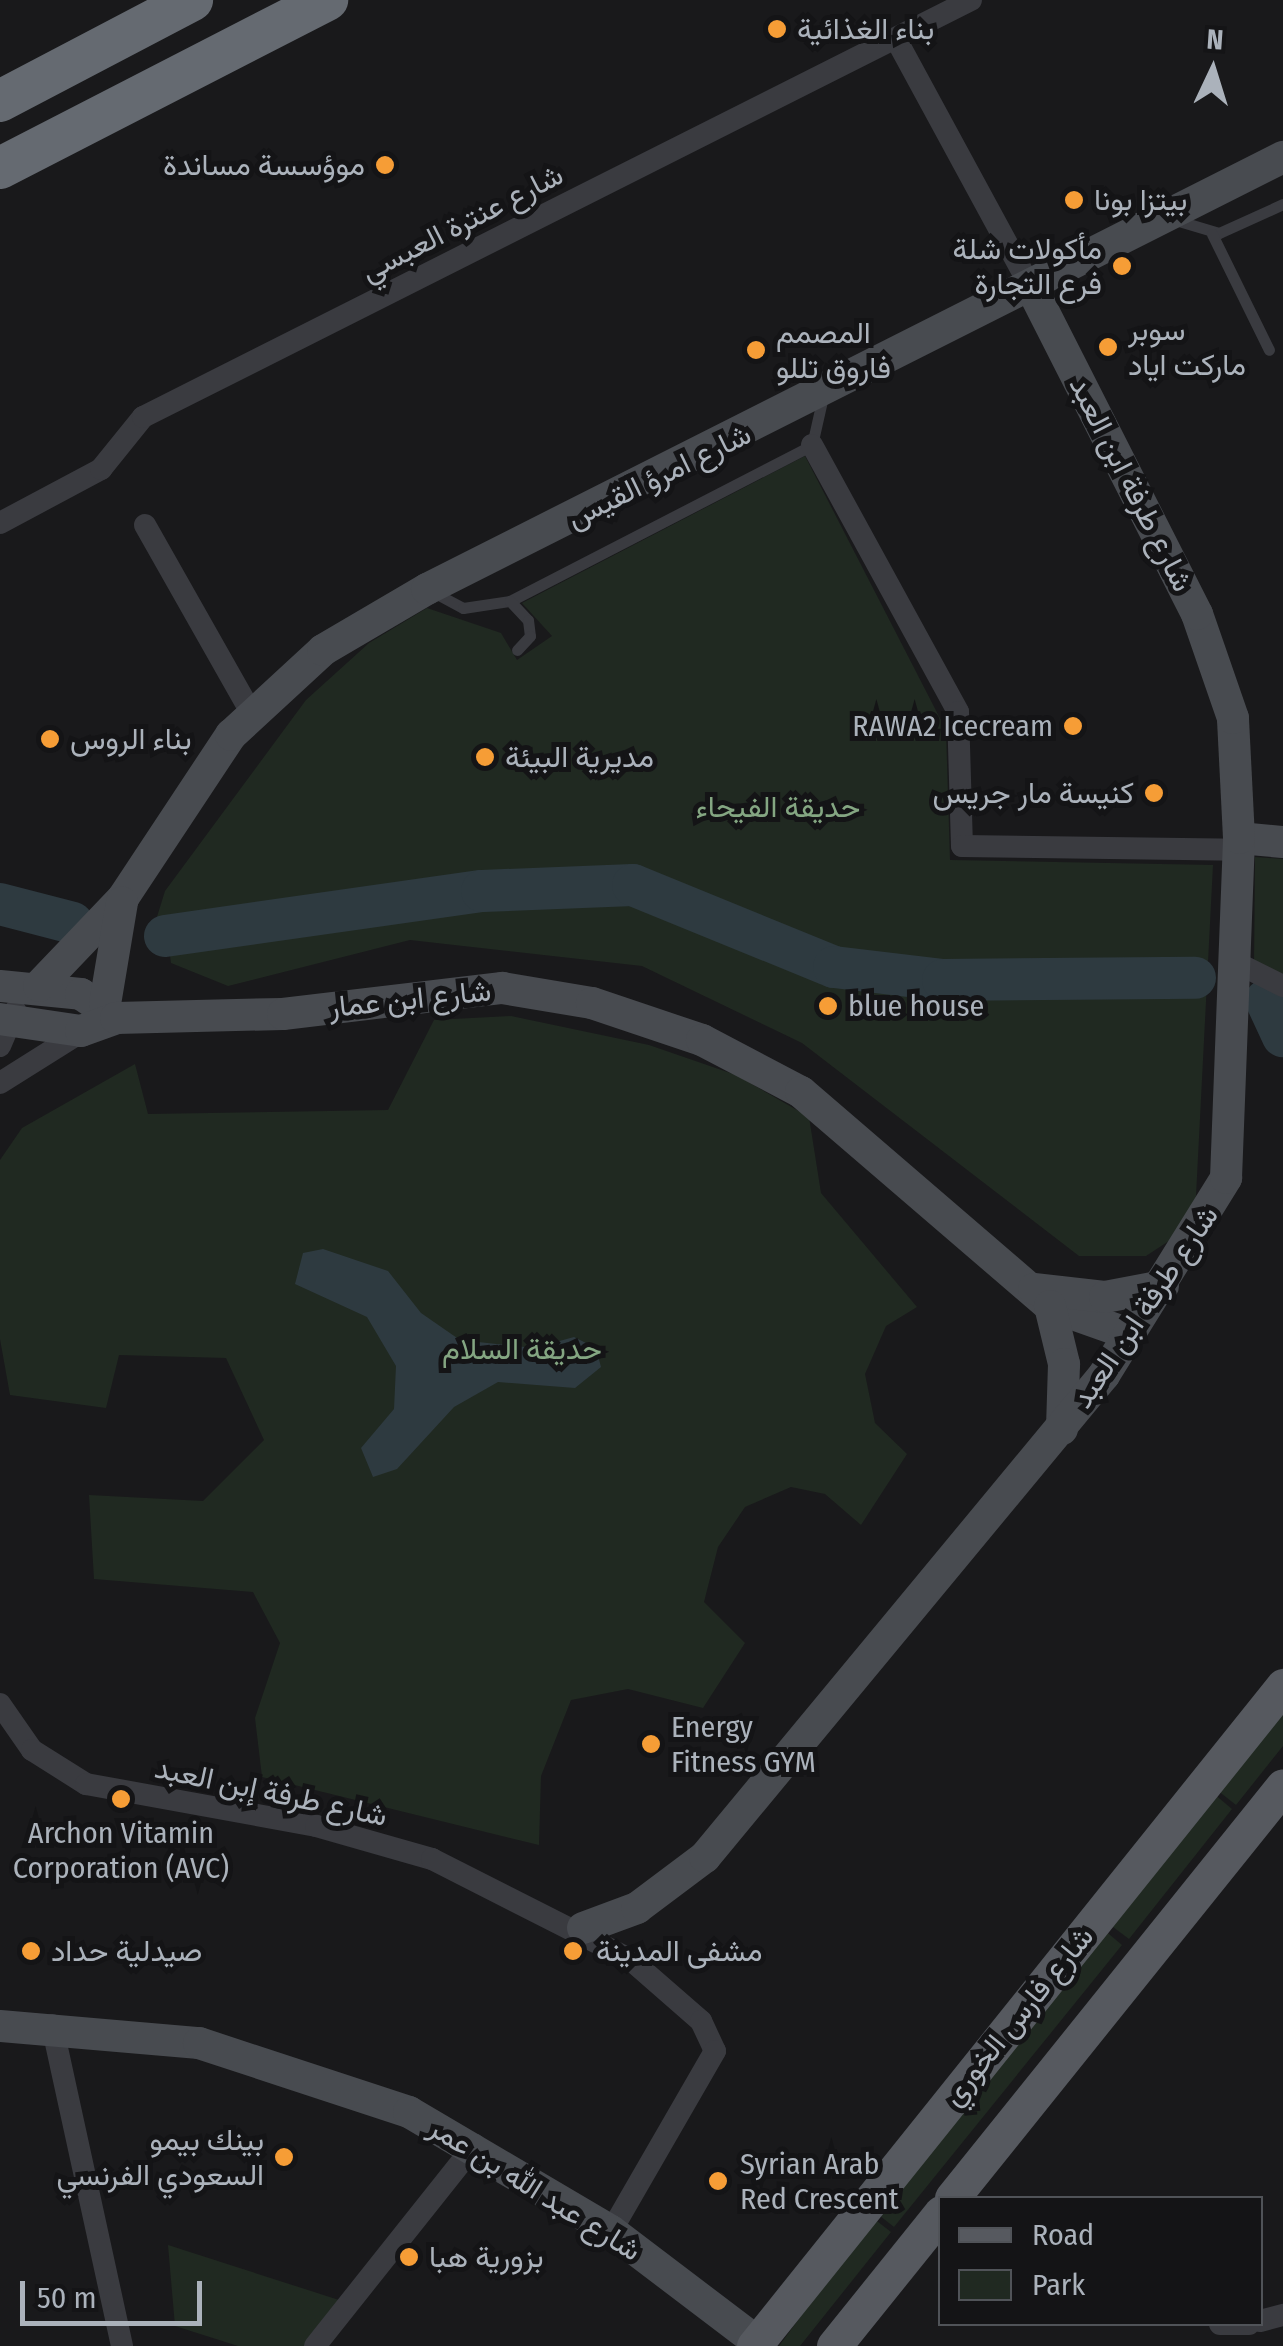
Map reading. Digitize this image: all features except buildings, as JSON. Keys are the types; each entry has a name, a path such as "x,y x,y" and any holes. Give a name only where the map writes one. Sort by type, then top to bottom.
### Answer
{"highway":[{"path":"0,101 192,0"},
{"path":"0,168 327,0"}],"main road":[{"name":"شارع فارس الخوري","path":"756,2344 1283,1686"},
{"name":"شارع فارس الخوري","path":"954,2196 1283,1786"},
{"path":"834,2346 938,2216"}],"street":[{"name":"شارع عنترة العبسي","path":"0,523 102,470 143,417 971,0"},
{"path":"896,39 1032,289"},
{"name":"شارع امرؤ القيس","path":"39,986 124,898 251,712 323,650 427,589 823,396 1283,158"},
{"name":"شارع طرفة ابن العبد","path":"582,1928 636,1908 704,1857 1062,1429 1163,1286 1226,1178 1238,844 1233,718 1220,668 1032,289"},
{"path":"812,445 958,712 962,846 1283,842"},
{"path":"146,525 251,712"},
{"path":"111,1011 124,898"},
{"path":"1234,962 1283,986"},
{"name":"شارع ابن عمار","path":"0,986 39,986 111,1011 283,1014 502,988 636,1015 801,1092 1041,1297 1129,1334"},
{"path":"3,1029 39,986"},
{"name":"شارع ابن عمار","path":"3,1029 81,1032 111,1011"},
{"path":"0,1083 81,1032"},
{"path":"1062,1429 1064,1364 1041,1297 1105,1296 1163,1286"},
{"name":"شارع طرفة إبن العبد","path":"0,1704 32,1750 86,1784 316,1826 432,1859 582,1928 709,2030 709,2073 611,2232"},
{"path":"52,2025 122,2346"},
{"name":"شارع عبد الله بن عمر","path":"0,2026 52,2025 271,2061 475,2145 611,2232 756,2344"},
{"path":"315,2346 475,2145"}],"lane":[{"path":"1212,234 1283,204"},
{"path":"1169,217 1212,234 1269,350"},
{"path":"427,589 463,608 510,601 812,445 823,396"},
{"path":"510,601 528,620 530,636 517,650"}],"green space":[{"name":"حديقة الفيحاء","path":"805,456 946,730 950,860 1213,865 1196,1196 1181,1233 1146,1256 1079,1256 802,1043 642,966 410,940 228,986 171,963 169,948 493,905 611,903 610,870 458,878 188,924 156,920 165,891 306,700 369,643 427,608 501,633 517,660 552,636 522,603"},
{"path":"1255,857 1283,859 1283,979 1254,967"},
{"name":"حديقة السلام","path":"511,1016 649,1045 736,1075 809,1117 821,1193 917,1307 886,1326 865,1374 875,1423 907,1454 861,1525 825,1494 791,1487 745,1507 718,1547 704,1602 745,1643 703,1708 628,1689 571,1700 541,1776 539,1845 262,1777 255,1718 280,1643 253,1592 94,1579 89,1495 203,1501 264,1440 226,1358 119,1355 106,1408 10,1395 0,1339 0,1160 22,1128 135,1064 148,1114 388,1110 434,1020"},
{"path":"1283,1706 1283,1746 1236,1805 1217,1790"},
{"path":"1213,1793 1232,1809 1129,1939 1109,1924"},
{"path":"1103,1929 1122,1945 894,2227 875,2212"},
{"path":"873,2218 891,2232 800,2346 779,2346"},
{"path":"168,2245 339,2300 312,2346 238,2346 175,2326"}],"shaded area":[{"path":"323,1249 388,1271 421,1313 460,1340 534,1348 574,1337 596,1348 601,1367 575,1388 498,1382 454,1407 397,1469 373,1477 361,1448 394,1409 396,1366 367,1317 295,1284 303,1253"}],"waterway":[{"path":"165,936 482,891 633,885 834,967 943,980 1195,978"},
{"path":"0,904 73,923"},
{"path":"1266,1000 1283,1036"}],"place":[{"name":"بناء الغذائية","path":"777,29"},
{"name":"موؤسسة مساندة","path":"385,165"},
{"name":"بيتزا بونا","path":"1074,200"},
{"name":"مأكولات شلة فرع التجارة","path":"1122,266"},
{"name":"سوبر ماركت اياد","path":"1108,347"},
{"name":"المصمم فاروق تللو","path":"756,350"},
{"name":"RAWA2 Icecream","path":"1073,726"},
{"name":"بناء الروس","path":"50,739"},
{"name":"مديرية البيئة","path":"485,757"},
{"name":"كنيسة مار جريس","path":"1154,793"},
{"name":"blue house","path":"828,1006"},
{"name":"Energy Fitness GYM","path":"651,1744"},
{"name":"Archon Vitamin Corporation (AVC)","path":"121,1799"},
{"name":"صيدلية حداد","path":"31,1951"},
{"name":"مشفى المدينة","path":"573,1951"},
{"name":"بينك بيمو السعودي الفرنسي","path":"284,2157"},
{"name":"Syrian Arab Red Crescent","path":"718,2181"},
{"name":"بزورية هبا","path":"409,2257"}]}
